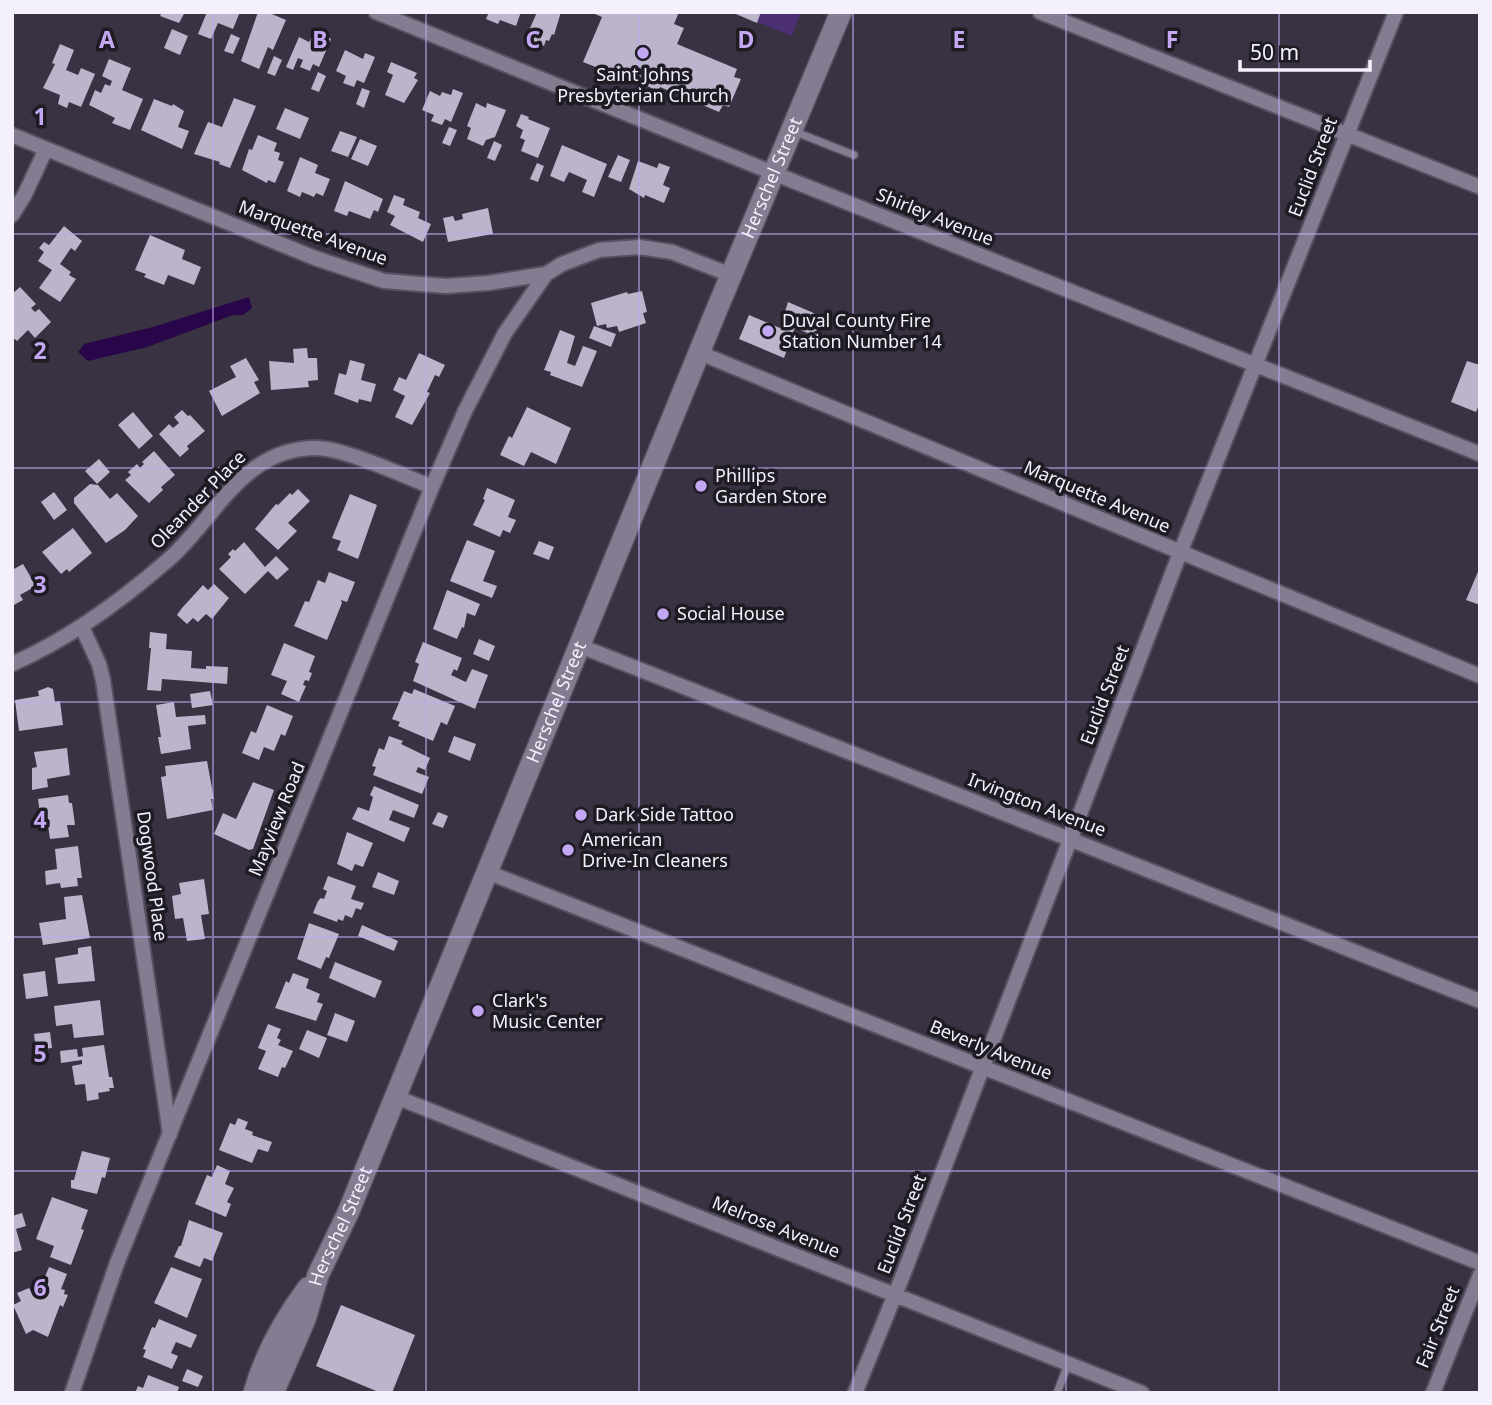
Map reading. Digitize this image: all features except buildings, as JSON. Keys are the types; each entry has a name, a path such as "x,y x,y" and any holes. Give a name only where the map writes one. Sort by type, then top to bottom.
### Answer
{"main road":[{"name":"Herschel Street","path":"273,1393 305,1319 318,1275 348,1213 841,12"},
{"path":"254,1393 272,1344 292,1310 318,1275"}],"street":[{"name":"Shirley Avenue","path":"376,12 774,174 1480,454"},
{"path":"1040,12 1480,187"},
{"name":"Euclid Street","path":"855,1393 1180,553 1396,12"},
{"name":"Marquette Avenue","path":"12,135 315,258 384,281 446,286 488,283 546,274 562,264 598,250 639,247 672,251 731,275"},
{"path":"12,215 46,149"},
{"name":"Mayview Road","path":"72,1393 117,1263 432,487 465,411 505,333 546,274"},
{"name":"Marquette Avenue","path":"700,353 1480,676"},
{"name":"Oleander Place","path":"12,664 82,627 170,558 241,480 274,456 292,449 326,449 432,487"},
{"name":"Dogwood Place","path":"82,627 99,664 103,680 170,1135"},
{"name":"Irvington Avenue","path":"580,646 1480,1001"},
{"name":"Beverly Avenue","path":"487,872 1480,1263"},
{"name":"Melrose Avenue","path":"396,1097 1142,1393"},
{"name":"Fair Street","path":"1433,1393 1480,1275"}],"lane":[{"path":"792,131 854,155"},
{"path":"1057,1393 1069,1364"}],"shaded area":[{"path":"761,12 801,12 792,36 757,22"},
{"path":"249,297 252,308 243,315 233,315 147,347 88,361 78,352 84,344 153,327"}],"place":[{"name":"Saint Johns Presbyterian Church","path":"643,53"},
{"name":"Duval County Fire Station Number 14","path":"768,331"},
{"name":"Phillips Garden Store","path":"701,486"},
{"name":"Social House","path":"663,614"},
{"name":"Dark Side Tattoo","path":"581,815"},
{"name":"American Drive-In Cleaners","path":"568,850"},
{"name":"Clark's Music Center","path":"478,1011"}]}
